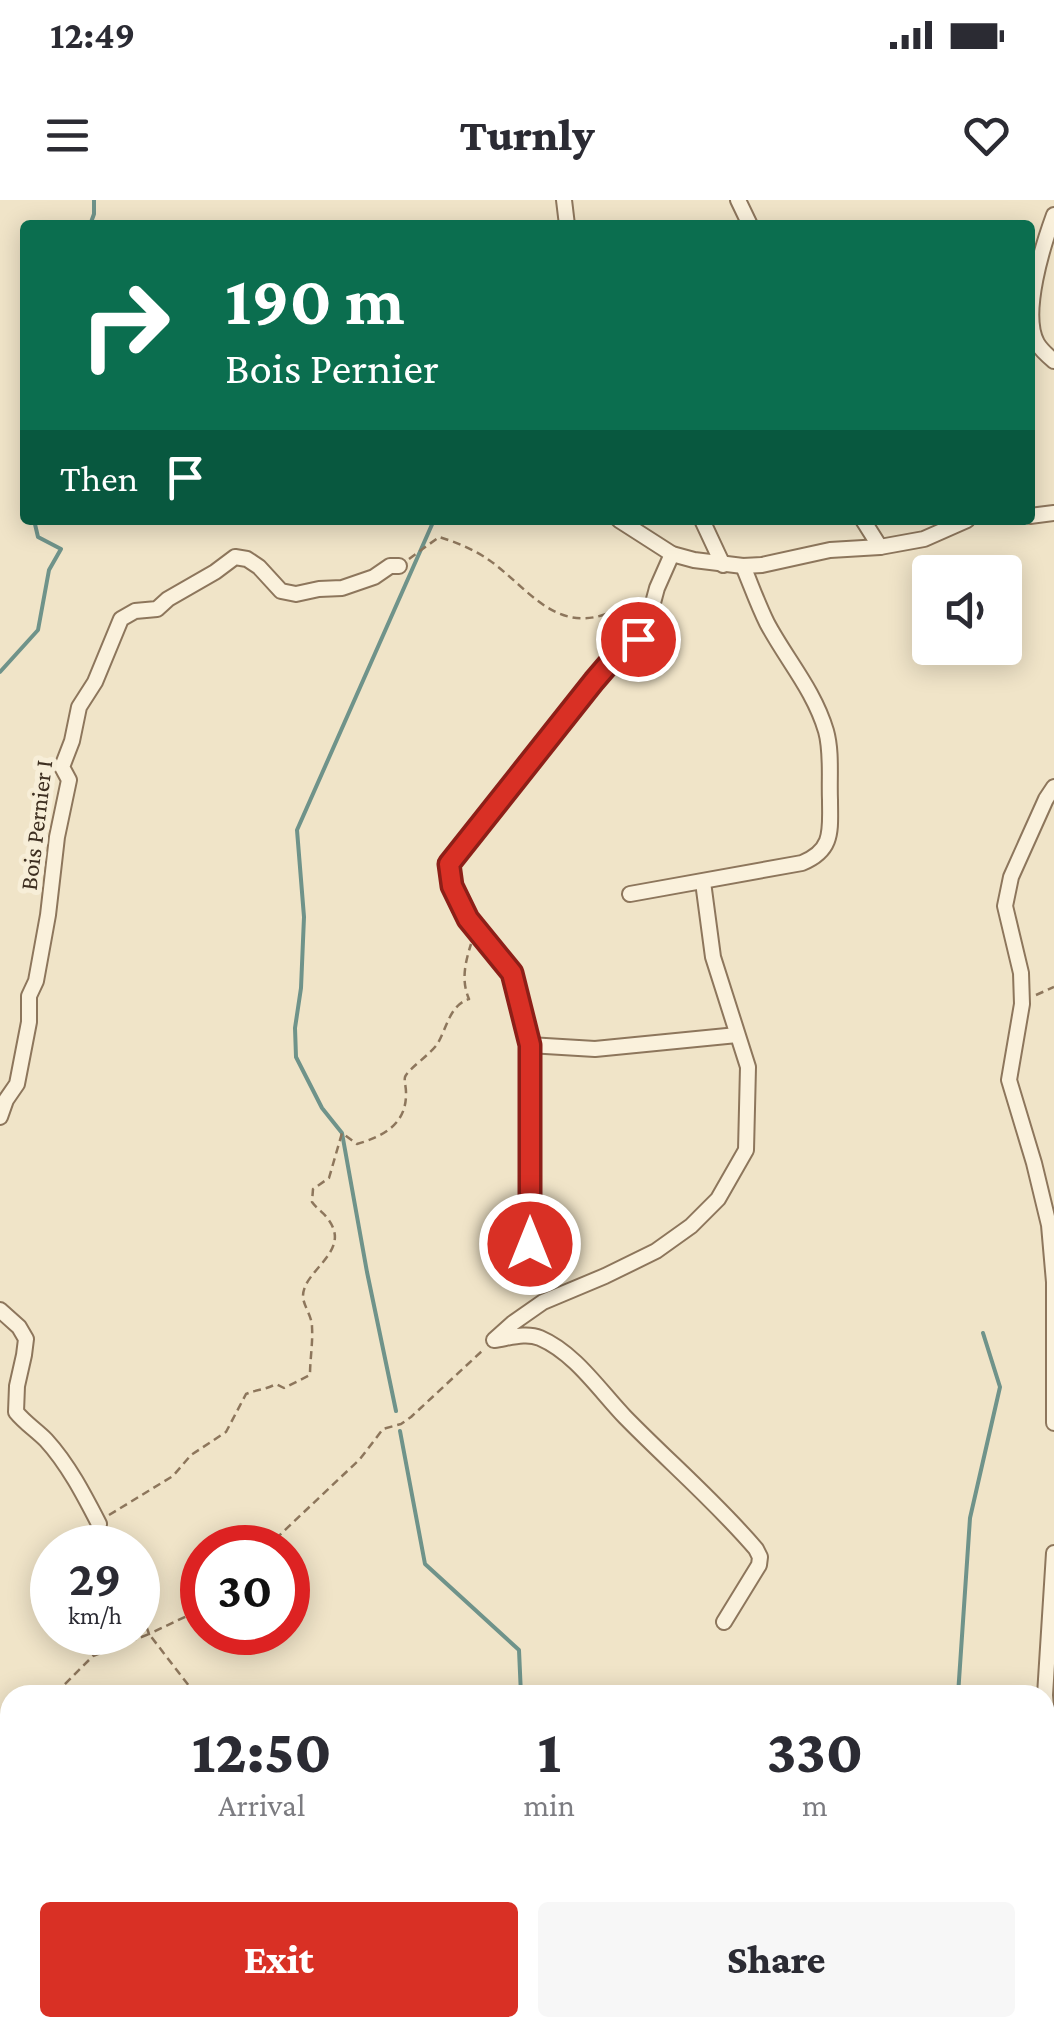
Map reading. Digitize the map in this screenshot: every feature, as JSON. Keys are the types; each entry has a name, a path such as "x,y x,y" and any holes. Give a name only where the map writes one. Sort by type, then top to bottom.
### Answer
{"street":[{"path":"1035,290 1054,215"},
{"path":"1035,340 1054,360"},
{"path":"627,525 672,554 743,566 924,539 956,525"},
{"path":"704,525 723,564"},
{"path":"866,525 880,547"},
{"path":"530,1282 530,1045 512,973 468,919 452,886 449,864 594,681 638,639 672,554"},
{"name":"Bois Pernier I","path":"0,1116 16,1084 29,1022 29,996 36,980 56,837 69,780 62,767 79,707 96,682 121,619 135,611 157,609 168,598 235,558 247,559 258,567 280,591 296,594 342,588 390,566 399,566"},
{"path":"630,894 802,863 823,851 828,841 827,733 811,693 767,622 743,566"},
{"path":"1054,787 1011,877 1006,906 1021,973 1022,1004 1009,1080 1049,1225 1054,1282 1054,1424"},
{"path":"494,1340 543,1302 656,1251 691,1226 718,1199 746,1150 748,1066 713,958 703,882"},
{"path":"530,1045 596,1048 737,1035"},
{"path":"533,1336 543,1302"},
{"path":"0,1310 19,1327 26,1340 16,1412 45,1438 76,1480 100,1524"},
{"path":"494,1340 533,1336 554,1346 712,1500 756,1550 759,1565 724,1622"},
{"path":"1046,1685 1054,1553"}],"path":[{"path":"399,566 439,537 453,541 488,559 537,601 573,619 586,620 629,607 658,588"},
{"path":"100,1524 112,1511 172,1476 191,1455 226,1432 246,1394 262,1392 276,1384 284,1388 310,1375 312,1324 303,1297 307,1281 333,1248 333,1232 312,1202 313,1189 329,1178 342,1132 357,1144 389,1131 402,1118 408,1070 424,1060 439,1041 454,1010 462,1000 469,999 464,964 473,923"},
{"path":"1022,1004 1054,986"},
{"path":"290,1525 360,1458 382,1429 411,1418 494,1340"},
{"path":"160,1647 188,1685"},
{"path":"64,1685 96,1655"}],"waterway":[{"path":"92,220 94,200"},
{"path":"0,672 38,630 49,570 61,549 38,537 35,525"},
{"path":"396,1411 342,1133 322,1108 296,1057 304,917 297,830 432,525"},
{"path":"959,1685 970,1518 1000,1387 983,1333"},
{"path":"400,1431 425,1564 519,1650 521,1685"}],"route":[{"path":"530,1244 530,1045 512,973 468,919 452,886 449,864 594,681 638,639"}]}
